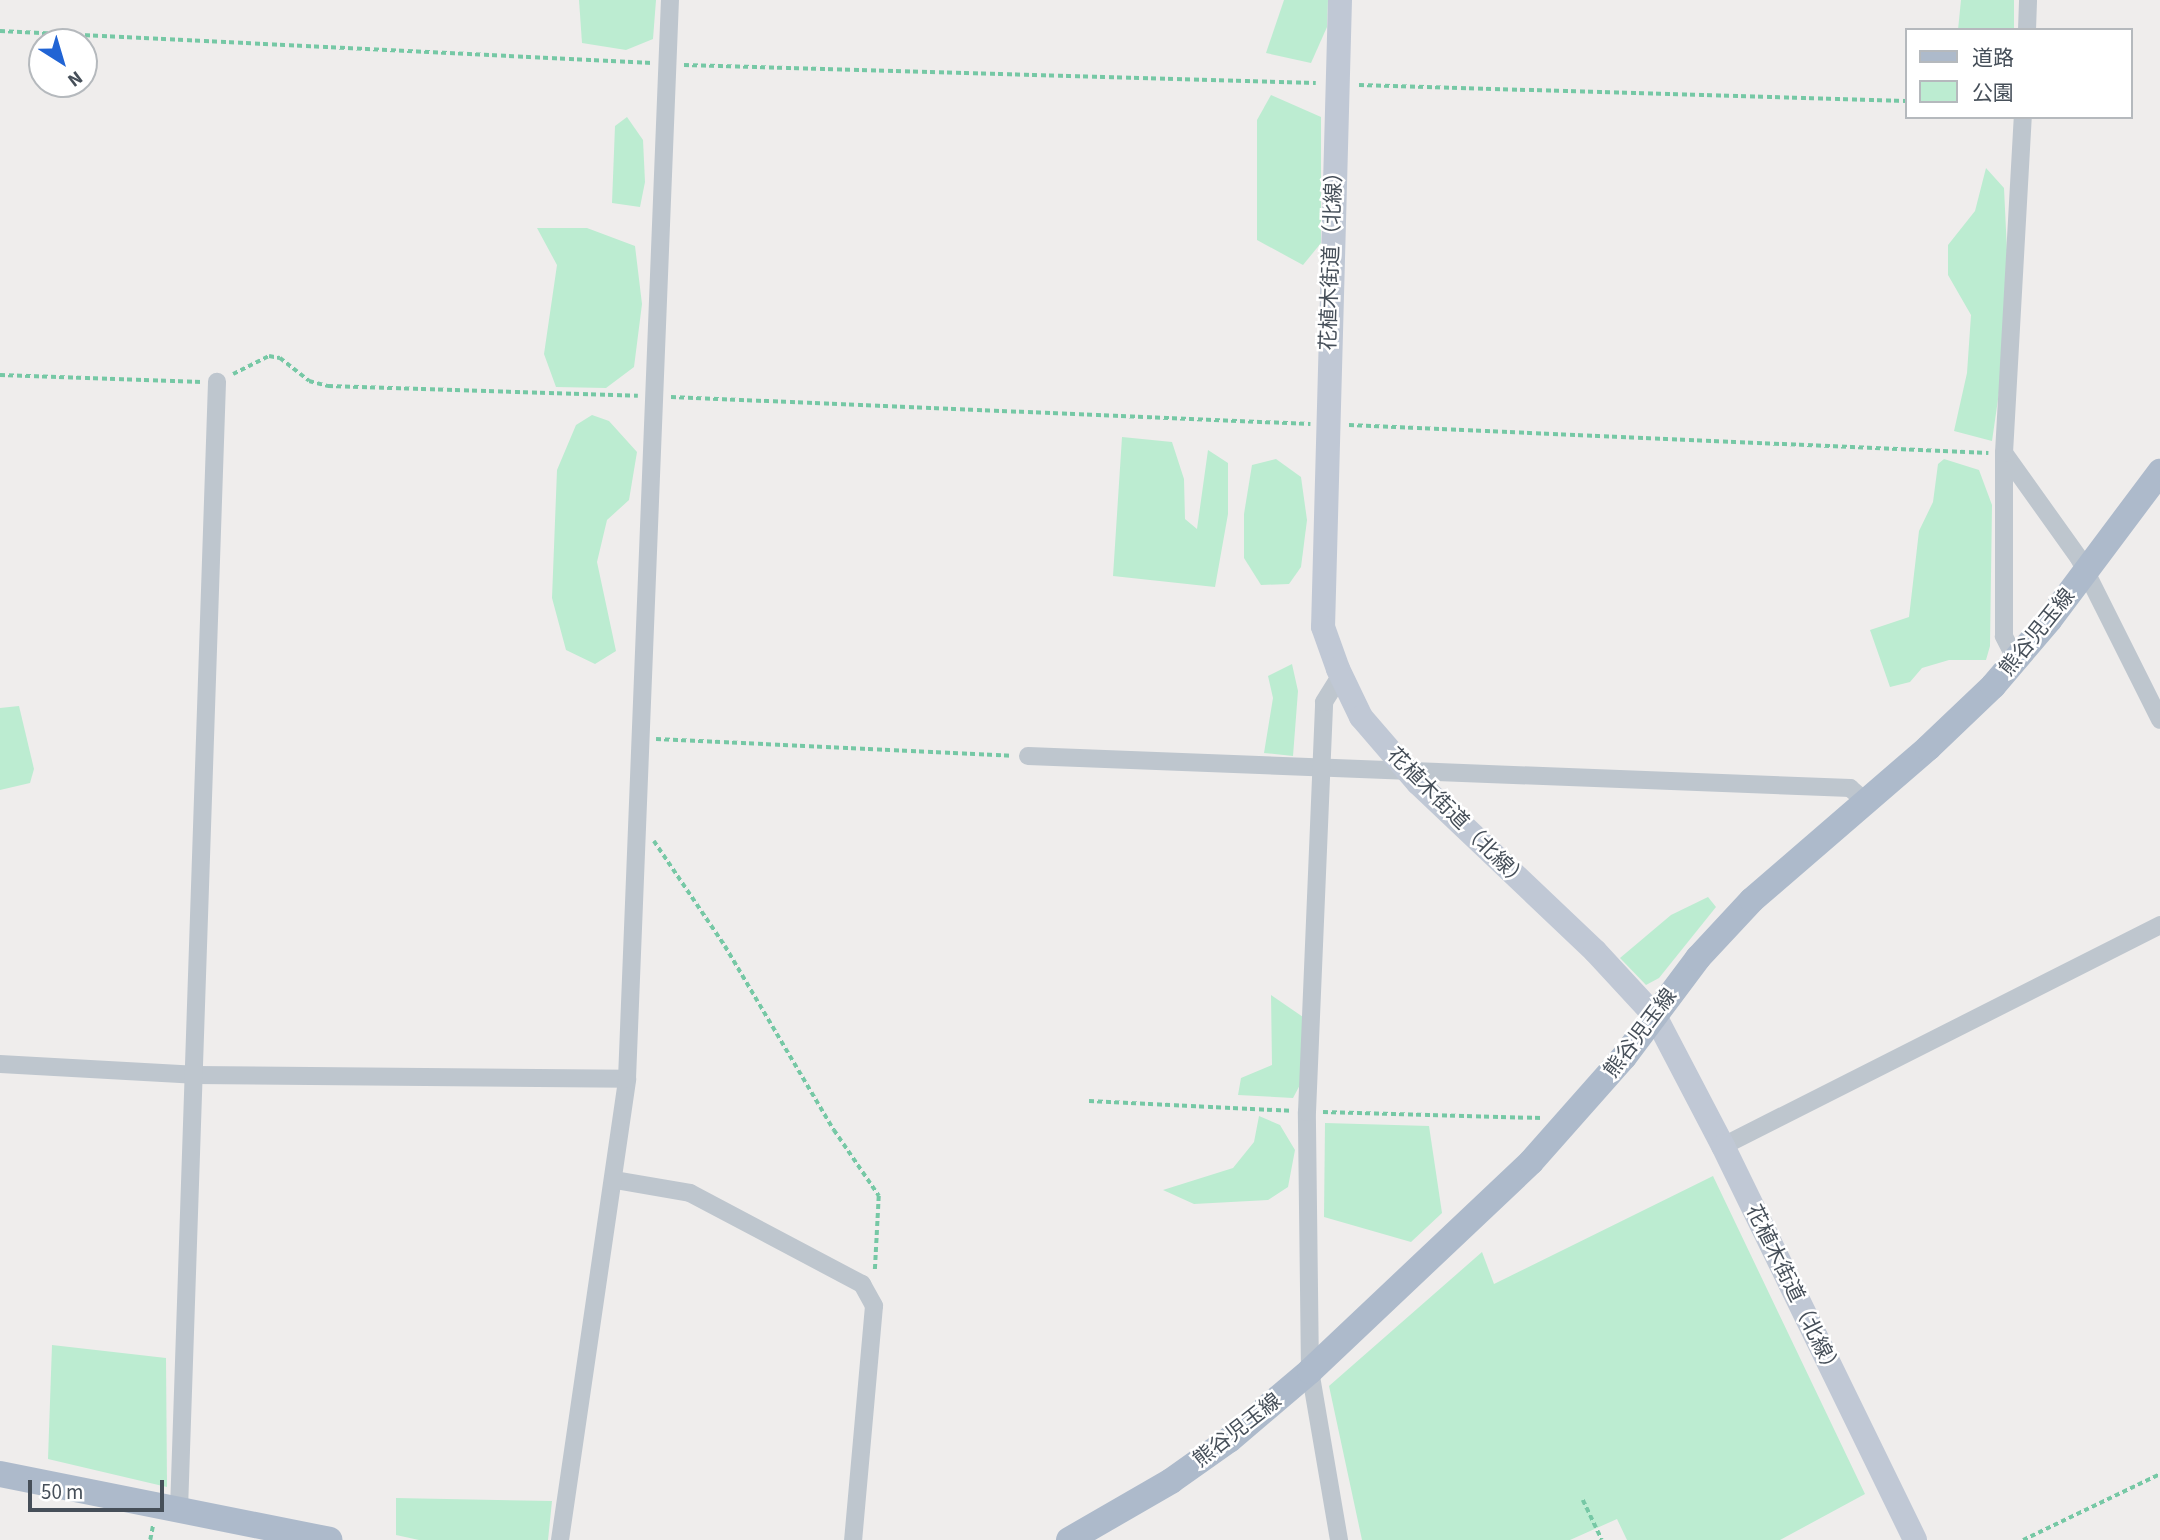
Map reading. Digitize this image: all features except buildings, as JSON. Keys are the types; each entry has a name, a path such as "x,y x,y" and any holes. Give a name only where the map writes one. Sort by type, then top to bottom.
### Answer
{"main road":[{"name":"熊谷児玉線","path":"1069,1540 1181,1474 1310,1371 1561,1132 1698,958 1752,900 1968,712 2016,660 2160,472"},
{"path":"0,1474 329,1540"}],"street":[{"path":"560,1540 615,1180 627,1079 670,0"},
{"name":"花植木街道（北線）","path":"1340,0 1323,627 1361,718 1405,768 1595,951 1655,1016 1723,1146 1915,1540"},
{"path":"2027,28 2028,0"},
{"path":"2016,660 2004,636 2004,453 2023,119"},
{"path":"179,1510 217,382"},
{"path":"2004,453 2086,571 2160,720"},
{"path":"1339,1540 1310,1371 1307,1112 1324,702 1341,675"},
{"path":"1028,756 1405,768 1850,788 1866,802"},
{"path":"1723,1146 2160,925"},
{"path":"0,1064 194,1074 627,1079"},
{"path":"615,1180 690,1193 862,1284 874,1306 853,1540"}],"path":[{"path":"0,31 667,64 1904,101"},
{"path":"0,375 217,382 269,356 280,358 309,381 328,386 656,396"},
{"path":"641,738 1028,756"},
{"path":"638,817 725,946 834,1130 879,1196 874,1306"},
{"path":"1089,1101 1307,1112 1538,1115 1561,1132"},
{"path":"2023,1540 2160,1474"},
{"path":"1583,1500 1602,1540"}],"green space":[{"path":"579,0 656,0 653,39 626,50 582,43"},
{"path":"1284,0 1328,0 1327,27 1311,63 1266,53"},
{"path":"1961,0 2014,0 2014,28 1958,28"},
{"path":"1271,95 1321,117 1321,243 1303,265 1257,240 1257,120"},
{"path":"627,117 643,140 645,182 640,207 612,203 615,126"},
{"path":"1986,168 2004,188 2008,272 2005,351 1992,441 1954,431 1967,373 1971,315 1948,275 1948,245 1975,211"},
{"path":"537,228 587,228 635,246 642,304 634,367 606,388 556,387 544,354 557,265"},
{"path":"592,415 609,421 637,452 629,500 607,520 597,562 616,651 595,664 566,650 552,598 557,470 576,425"},
{"path":"1122,437 1172,442 1184,479 1185,519 1197,529 1208,450 1228,463 1228,514 1215,587 1113,576"},
{"path":"1276,459 1301,477 1307,520 1301,567 1289,584 1261,585 1244,558 1244,514 1252,465"},
{"path":"1944,459 1979,470 1992,505 1990,646 1986,660 1949,660 1922,668 1910,682 1890,687 1870,630 1909,617 1919,531 1933,502 1938,464"},
{"path":"1292,664 1298,691 1293,756 1264,753 1273,698 1268,676"},
{"path":"19,706 34,769 30,783 0,790 0,708"},
{"path":"1708,897 1716,907 1659,978 1646,985 1620,958 1671,915"},
{"path":"1271,995 1303,1017 1301,1083 1293,1098 1238,1095 1241,1078 1272,1065"},
{"path":"1259,1116 1280,1125 1295,1150 1288,1187 1268,1200 1194,1204 1163,1190 1233,1168 1254,1142"},
{"path":"1325,1123 1429,1126 1442,1213 1411,1242 1324,1217"},
{"path":"1713,1176 1865,1494 1780,1540 1627,1540 1617,1519 1570,1540 1362,1540 1329,1386 1482,1252 1494,1284"},
{"path":"52,1345 166,1358 167,1487 48,1459"},
{"path":"396,1498 552,1501 548,1540 419,1540 396,1535"}]}
